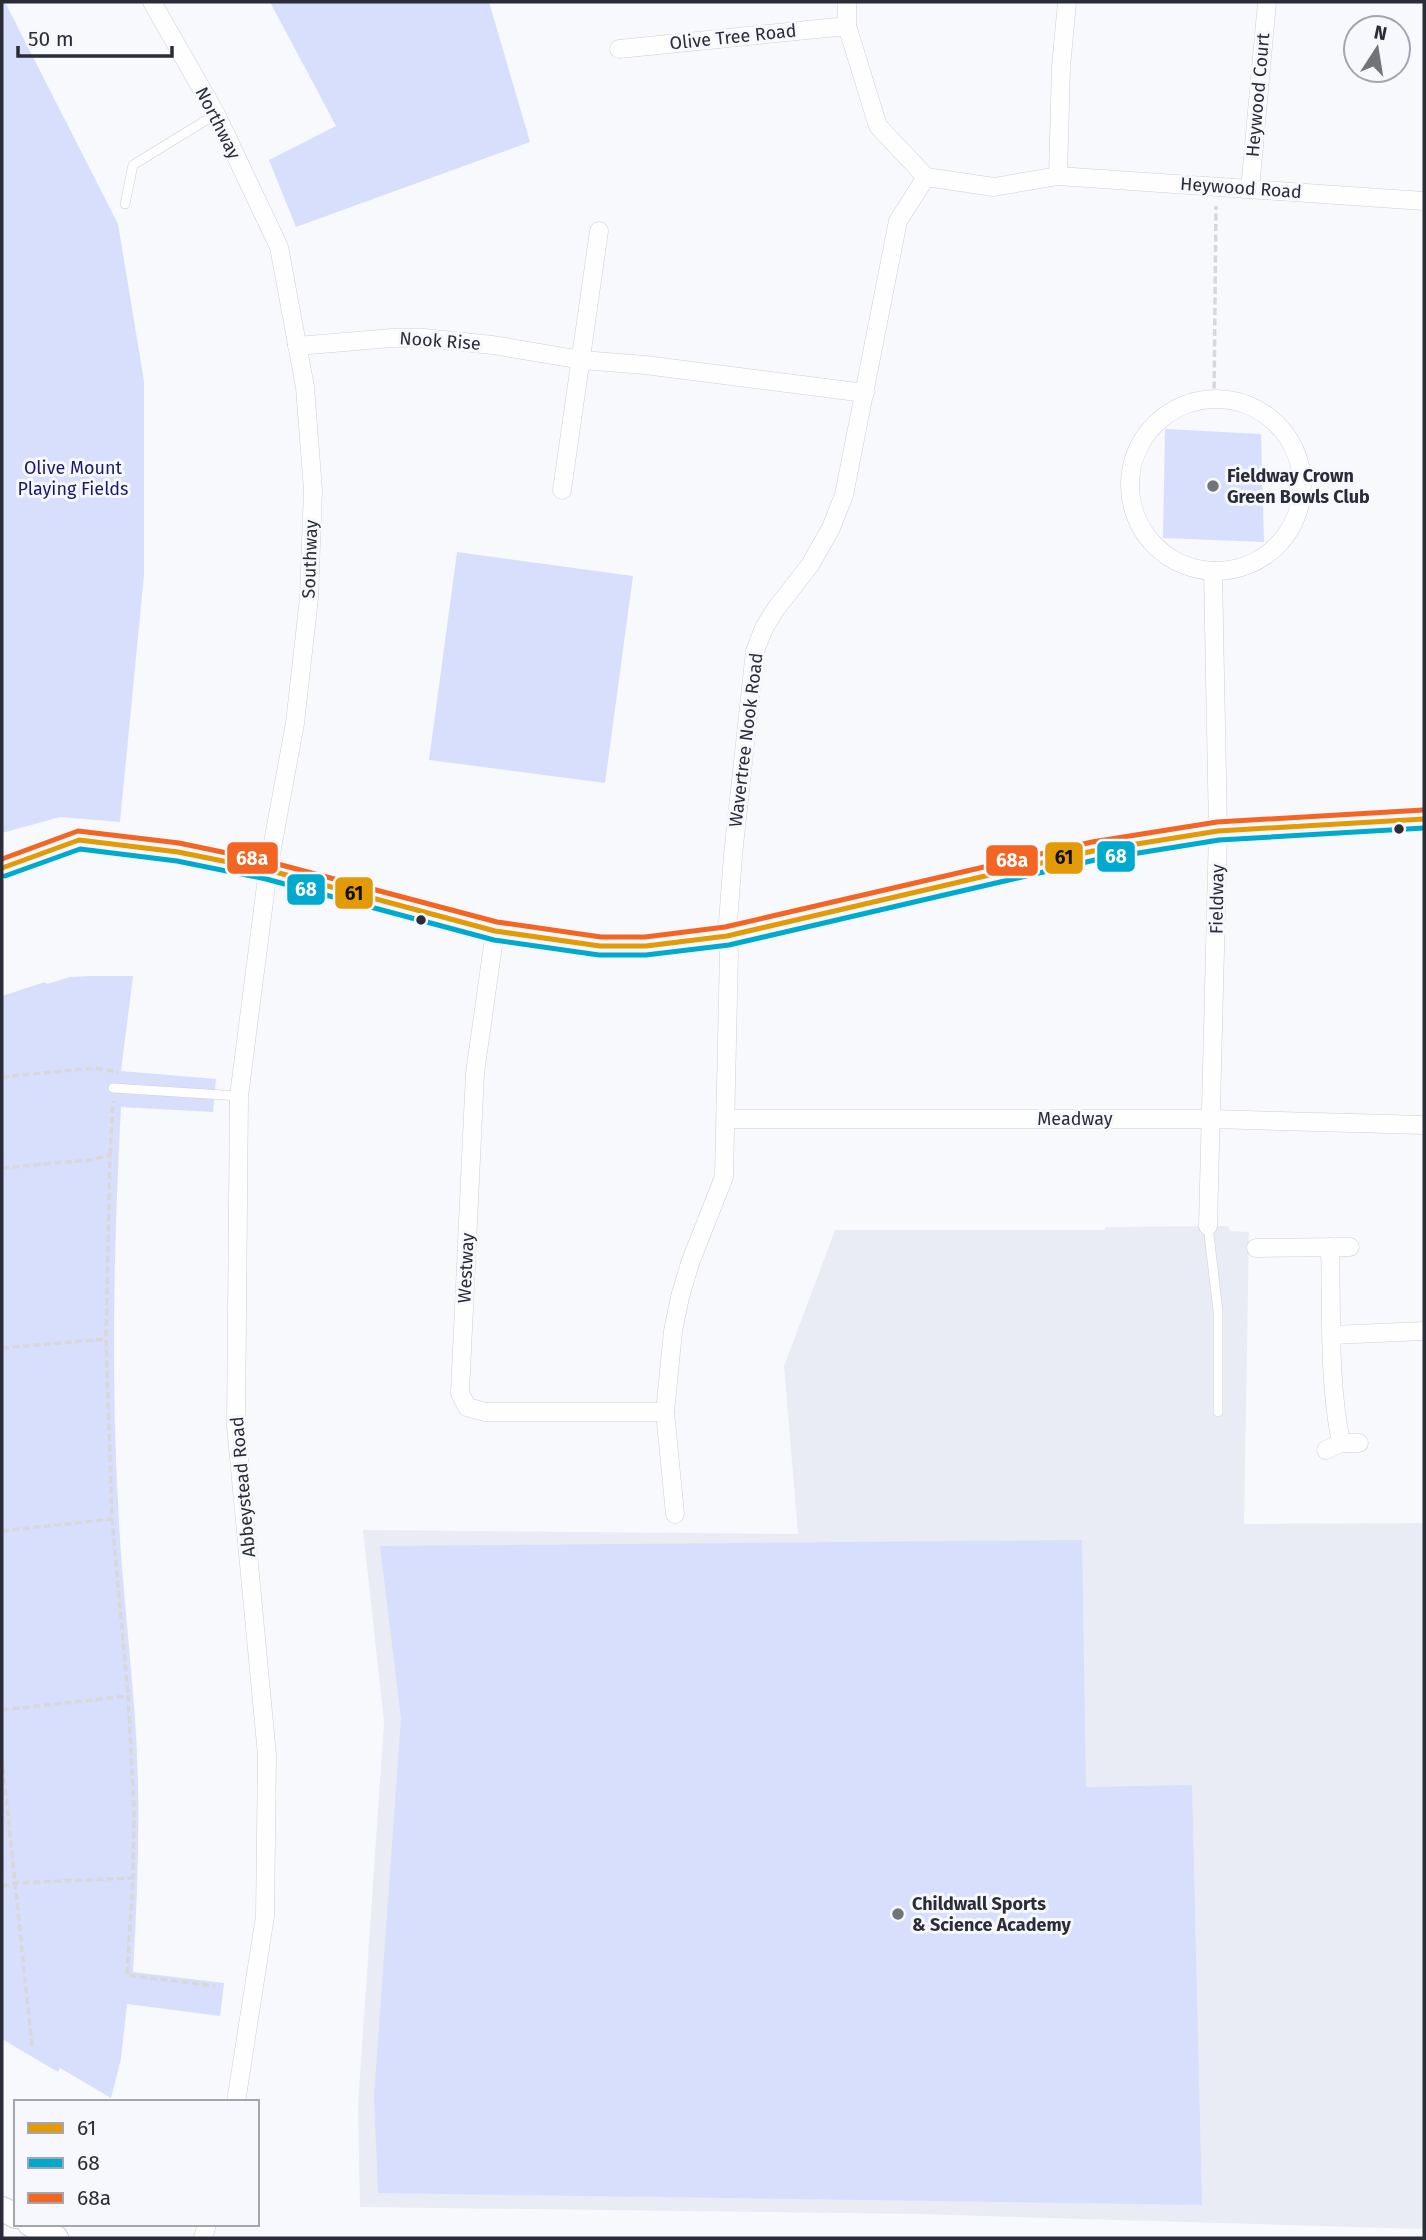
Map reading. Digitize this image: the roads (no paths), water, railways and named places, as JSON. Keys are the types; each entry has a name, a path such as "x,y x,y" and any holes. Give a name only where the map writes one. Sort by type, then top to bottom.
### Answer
{"street":[{"name":"Northway","path":"152,2 216,114 279,247"},
{"path":"847,2 847,26 878,126 926,177 994,187 1058,176 1067,2"},
{"name":"Heywood Court","path":"1250,189 1266,2"},
{"name":"Olive Tree Road","path":"620,49 847,26"},
{"name":"Heywood Road","path":"1058,176 1424,201"},
{"name":"Wavertree Nook Road","path":"675,1514 665,1412 673,1331 680,1297 690,1263 724,1177 729,951 727,936 755,651 775,610 810,565 831,528 844,495 898,221 926,177"},
{"path":"562,491 599,231"},
{"name":"Southway","path":"268,870 295,723 310,598 313,490 305,387 279,247"},
{"name":"Nook Rise","path":"298,346 424,338 865,393"},
{"path":"1214,399 1241,402 1266,414 1285,434 1292,446 1298,458 1302,485 1298,512 1285,537 1265,556 1240,568 1213,571 1184,565 1159,550 1140,527 1131,499 1131,470 1141,442 1159,419 1185,404 1214,399"},
{"name":"Fieldway","path":"1208,1226 1218,831 1213,571"},
{"path":"2,867 79,840 178,852 268,870 495,930 600,946 646,946 727,936 1093,851 1218,831 1424,819"},
{"name":"Abbeystead Road","path":"236,2100 265,1916 267,1755 236,1426 239,1096 268,870"},
{"name":"Westway","path":"495,930 475,1073 460,1392 467,1407 485,1412 665,1412"},
{"name":"Meadway","path":"726,1119 1212,1119 1424,1125"},
{"path":"1330,1247 1331,1371 1342,1445"},
{"path":"1256,1248 1350,1247"},
{"path":"1332,1335 1424,1331"},
{"path":"34,2226 55,2238"}],"lane":[{"path":"125,204 133,165 216,114"},
{"path":"113,1088 239,1096"},
{"path":"1208,1226 1218,1311 1218,1412"}],"place":[{"name":"Fieldway Crown Green Bowls Club","path":"1213,486"},
{"name":"Childwall Sports & Science Academy","path":"898,1914"}],"park label":[{"name":"Olive Mount Playing Fields","path":"73,478"}]}
